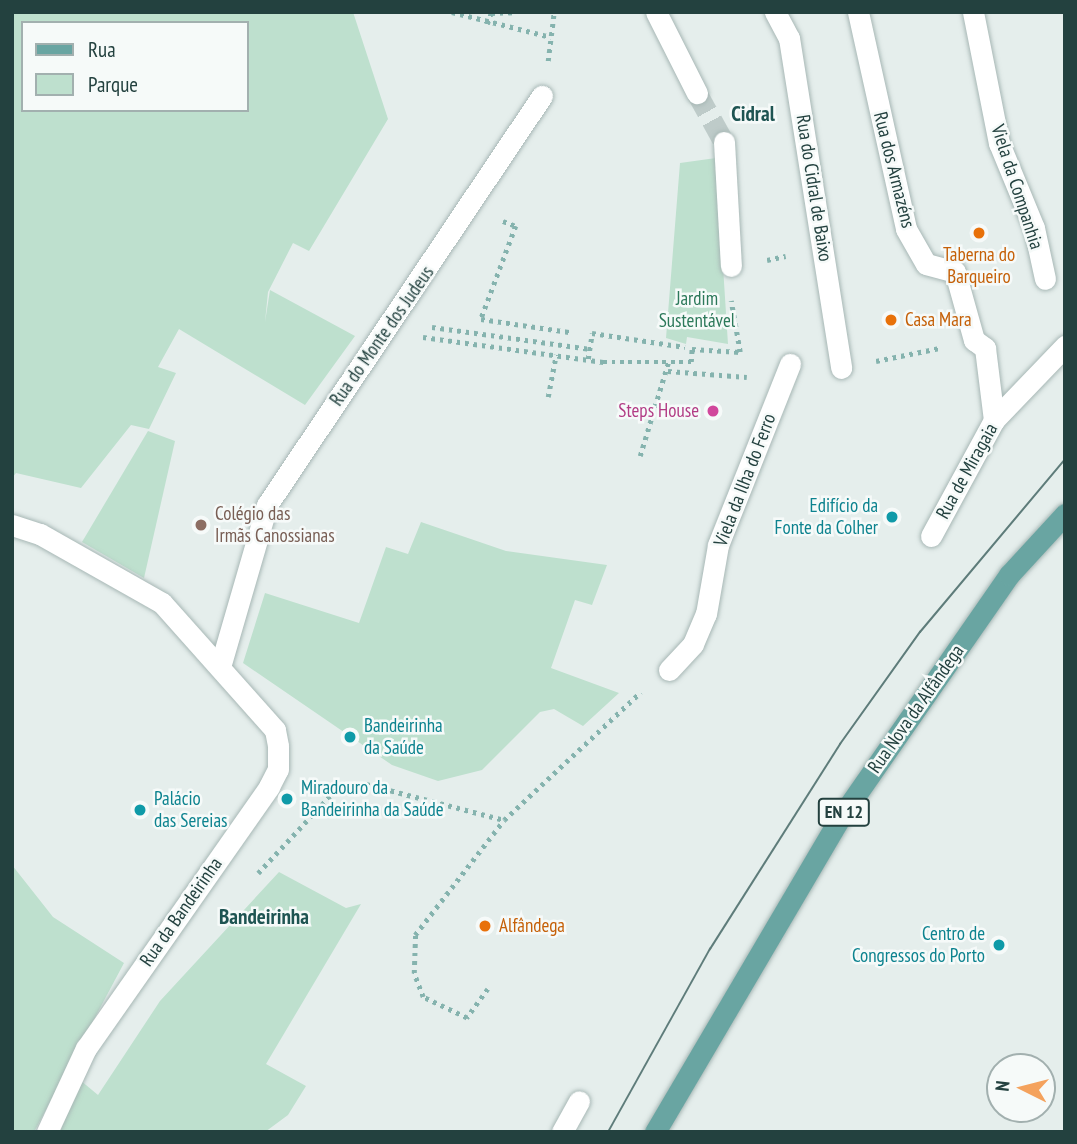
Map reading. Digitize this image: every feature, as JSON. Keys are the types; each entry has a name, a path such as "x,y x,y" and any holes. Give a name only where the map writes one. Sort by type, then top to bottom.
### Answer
{"main road":[{"name":"Rua Nova da Alfândega","path":"654,1132 838,821 1009,575 1065,514"}],"street":[{"path":"656,12 697,93"},
{"name":"Rua do Cidral de Baixo","path":"775,12 789,38 841,368"},
{"name":"Rua dos Armazéns","path":"858,12 906,229 926,264 955,272 974,340 985,348 994,420"},
{"name":"Viela da Companhia","path":"973,12 999,143 1034,229 1045,279"},
{"name":"Rua do Monte dos Judeus","path":"220,667 267,505 542,96"},
{"path":"724,142 731,266"},
{"name":"Rua de Miragaia","path":"931,536 994,420 1065,346"},
{"name":"Viela da Ilha do Ferro","path":"669,670 693,644 706,614 718,545 786,372"},
{"name":"Rua da Bandeirinha","path":"12,525 40,534 162,603 275,730 278,769 86,1048 47,1132"},
{"path":"562,1132 579,1101"}],"path":[{"path":"452,12 498,27 551,37"},
{"path":"487,24 491,13 514,12"},
{"path":"542,96 554,12"},
{"path":"506,222 516,226 481,319 569,332"},
{"path":"410,336 588,359 691,362 692,349 740,352 731,266"},
{"path":"425,326 590,349"},
{"path":"588,359 592,332 685,347"},
{"path":"841,368 974,340"},
{"path":"548,397 556,355"},
{"path":"640,456 668,371 669,360"},
{"path":"668,371 786,372"},
{"path":"488,989 467,1018 423,997 414,973 415,935 504,820 669,670"},
{"path":"252,880 340,785 366,784 504,820"}],"green space":[{"path":"12,12 353,12 388,119 309,251 293,243 268,292 265,322 270,290 355,336 305,405 179,329 158,367 176,373 149,429 131,425 81,488 16,473 12,478"},
{"name":"Jardim Sustentável","path":"716,158 728,344 687,337 686,344 666,338 680,163"},
{"path":"148,431 175,441 144,578 82,542"},
{"path":"421,522 506,551 607,565 592,605 575,600 551,668 619,693 583,726 554,709 540,712 482,770 438,781 392,765 243,663 265,593 359,623 386,547 408,554"},
{"path":"12,865 53,917 124,963 34,1132 12,1132"},
{"path":"279,872 346,908 361,904 266,1064 306,1086 288,1115 265,1132 60,1132 80,1080 98,1095 160,1001"}],"tunnel":[{"path":"697,93 724,142"}],"tram line":[{"path":"608,1132 710,949 840,744 920,632 1065,459"}],"place":[{"name":"Taberna do Barqueiro","path":"979,233"},
{"name":"Casa Mara","path":"891,320"},
{"name":"Steps House","path":"713,411"},
{"name":"Edifício da Fonte da Colher","path":"892,517"},
{"name":"Colégio das Irmãs Canossianas","path":"201,525"},
{"name":"Bandeirinha da Saúde","path":"350,737"},
{"name":"Miradouro da Bandeirinha da Saúde","path":"287,799"},
{"name":"Palácio das Sereias","path":"140,810"},
{"name":"Alfândega","path":"485,926"},
{"name":"Centro de Congressos do Porto","path":"999,945"}],"district":[{"name":"Cidral","path":"753,114"},
{"name":"Bandeirinha","path":"264,917"}]}
